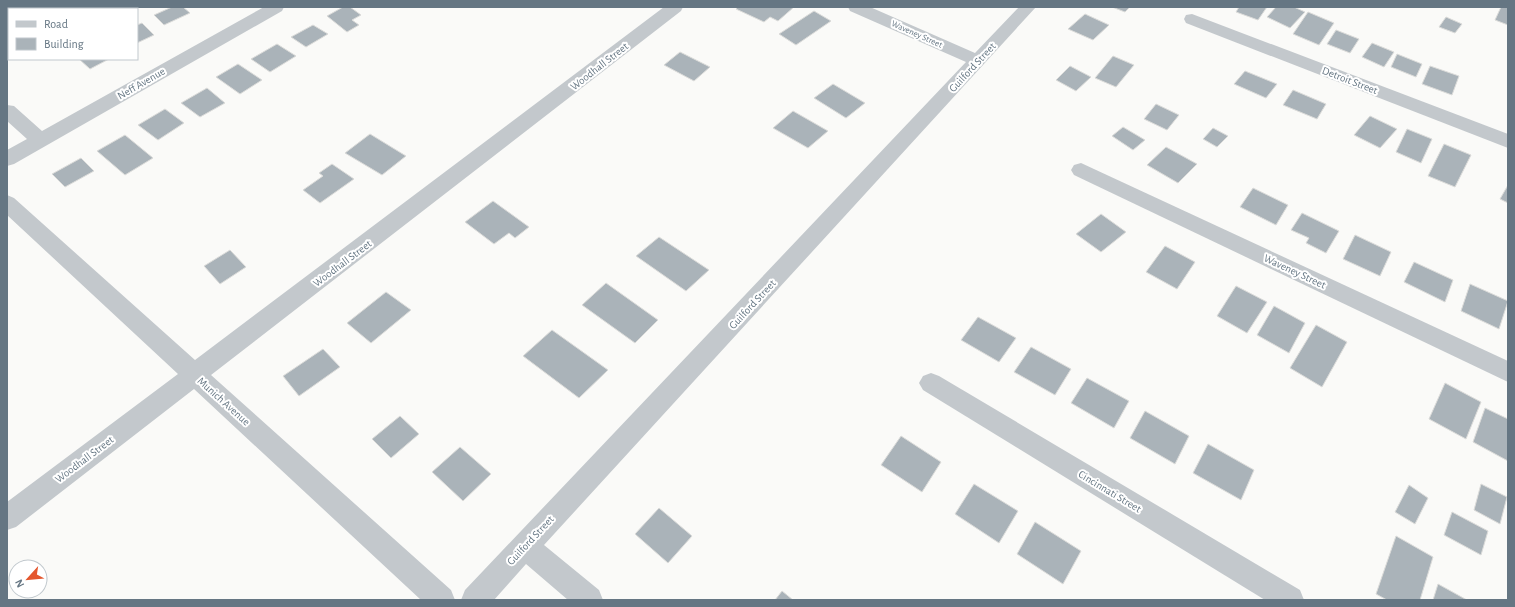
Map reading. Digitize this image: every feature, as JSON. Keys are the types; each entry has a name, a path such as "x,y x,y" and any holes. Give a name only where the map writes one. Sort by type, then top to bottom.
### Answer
{"street":[{"name":"Neff Avenue","path":"7,159 276,7"},
{"name":"Woodhall Street","path":"7,518 676,7"},
{"name":"Waveney Street","path":"856,7 978,61"},
{"name":"Guilford Street","path":"475,600 1028,7"},
{"name":"Detroit Street","path":"1192,19 1508,141"},
{"path":"7,111 41,140"},
{"name":"Waveney Street","path":"1081,170 1508,372"},
{"name":"Munich Avenue","path":"7,202 441,600"},
{"name":"Cincinnati Street","path":"931,383 1290,600"},
{"path":"525,546 589,600"}],"building":[{"path":"172,7 183,7 190,13 164,25 154,15"},
{"path":"343,7 350,7 361,15 352,20 359,25 347,32 327,16"},
{"path":"738,7 794,7 778,21 770,17 764,22 736,9"},
{"path":"1112,7 1130,7 1125,12"},
{"path":"1239,7 1267,7 1258,20 1236,12"},
{"path":"1276,7 1294,7 1305,12 1290,28 1267,17"},
{"path":"1501,7 1508,7 1508,25 1495,20"},
{"path":"814,11 831,21 796,45 779,34"},
{"path":"1308,12 1334,23 1319,45 1293,34"},
{"path":"1085,14 1109,25 1093,40 1068,29"},
{"path":"1446,17 1462,24 1455,33 1439,27"},
{"path":"142,23 154,35 138,43 138,25"},
{"path":"313,25 328,34 306,47 291,37"},
{"path":"1336,30 1359,39 1350,53 1327,44"},
{"path":"1372,43 1394,52 1384,67 1362,57"},
{"path":"277,44 296,56 270,72 251,59"},
{"path":"680,52 710,67 694,81 664,65"},
{"path":"1397,54 1422,64 1416,77 1391,67"},
{"path":"1113,56 1134,65 1116,87 1095,78"},
{"path":"80,60 107,60 90,69"},
{"path":"238,64 262,80 240,94 216,77"},
{"path":"1070,66 1091,77 1076,91 1056,80"},
{"path":"1430,66 1459,76 1452,95 1422,84"},
{"path":"1245,71 1277,84 1266,98 1234,84"},
{"path":"833,84 865,103 846,118 814,98"},
{"path":"207,88 225,103 200,117 181,103"},
{"path":"1293,90 1326,104 1317,119 1283,105"},
{"path":"1156,104 1179,115 1167,130 1144,119"},
{"path":"165,109 184,123 158,140 138,125"},
{"path":"793,111 828,131 808,148 773,128"},
{"path":"1370,116 1397,129 1380,148 1354,135"},
{"path":"1123,127 1145,140 1133,150 1112,136"},
{"path":"1213,128 1228,136 1217,147 1203,139"},
{"path":"1407,129 1432,139 1421,163 1396,152"},
{"path":"370,134 406,156 382,175 345,153"},
{"path":"125,135 153,158 125,175 97,151"},
{"path":"1444,144 1471,155 1455,187 1428,176"},
{"path":"1166,147 1197,164 1178,183 1147,165"},
{"path":"81,158 94,171 65,187 52,174"},
{"path":"332,164 354,179 320,203 303,190 323,176 319,173"},
{"path":"1508,185 1508,203 1500,199"},
{"path":"1253,188 1288,205 1276,225 1240,207"},
{"path":"493,201 529,227 515,238 509,233 494,244 465,222"},
{"path":"1302,213 1339,231 1326,253 1306,243 1309,238 1291,230"},
{"path":"1101,214 1126,232 1101,252 1076,234"},
{"path":"1355,235 1391,252 1380,276 1343,259"},
{"path":"659,237 709,270 686,291 636,256"},
{"path":"1165,246 1195,262 1177,289 1146,272"},
{"path":"230,250 246,267 220,284 204,266"},
{"path":"1414,262 1453,280 1445,302 1404,282"},
{"path":"606,283 658,320 635,343 582,305"},
{"path":"1470,284 1508,301 1499,329 1461,311"},
{"path":"1236,286 1267,302 1247,333 1217,316"},
{"path":"386,292 411,310 371,343 347,323"},
{"path":"1274,306 1305,323 1289,353 1257,335"},
{"path":"978,317 1016,338 999,362 961,340"},
{"path":"1316,325 1347,342 1322,387 1290,368"},
{"path":"552,330 608,370 579,398 523,356"},
{"path":"1031,347 1071,369 1055,395 1014,372"},
{"path":"323,349 340,367 299,396 283,376"},
{"path":"1087,378 1129,401 1114,428 1071,403"},
{"path":"1445,383 1481,402 1466,439 1429,419"},
{"path":"1485,408 1508,419 1508,461 1473,442"},
{"path":"1145,411 1189,436 1175,464 1130,438"},
{"path":"400,416 419,434 391,458 372,439"},
{"path":"901,436 941,462 922,492 881,465"},
{"path":"1208,444 1254,470 1241,500 1193,473"},
{"path":"460,447 491,474 463,501 432,472"},
{"path":"974,484 1018,511 999,543 955,514"},
{"path":"1481,484 1507,497 1500,524 1474,510"},
{"path":"1409,485 1428,498 1415,524 1395,512"},
{"path":"659,508 692,536 668,563 635,534"},
{"path":"1452,512 1488,531 1481,555 1444,535"},
{"path":"1035,522 1081,551 1063,584 1017,554"},
{"path":"1396,536 1433,557 1420,600 1387,600 1376,594"},
{"path":"1438,584 1467,600 1433,600"},
{"path":"782,591 793,600 775,600"}]}
